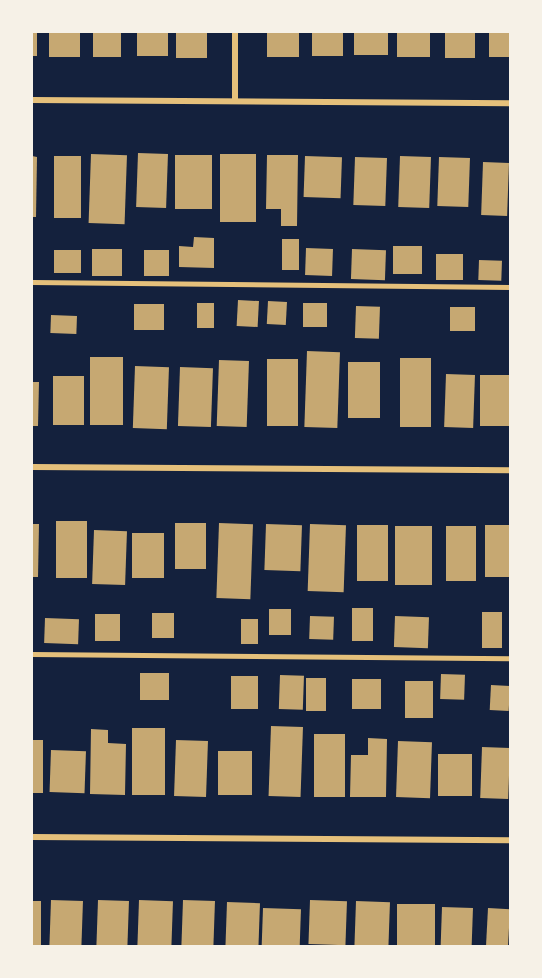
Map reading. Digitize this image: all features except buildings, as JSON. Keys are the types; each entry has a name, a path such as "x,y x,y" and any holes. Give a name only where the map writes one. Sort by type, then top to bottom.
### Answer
{"street":[{"path":"235,32 235,101"},
{"path":"32,100 510,103"},
{"path":"32,467 510,470"},
{"path":"32,837 510,840"}],"lane":[{"path":"32,282 510,287"},
{"path":"32,654 510,658"}]}
